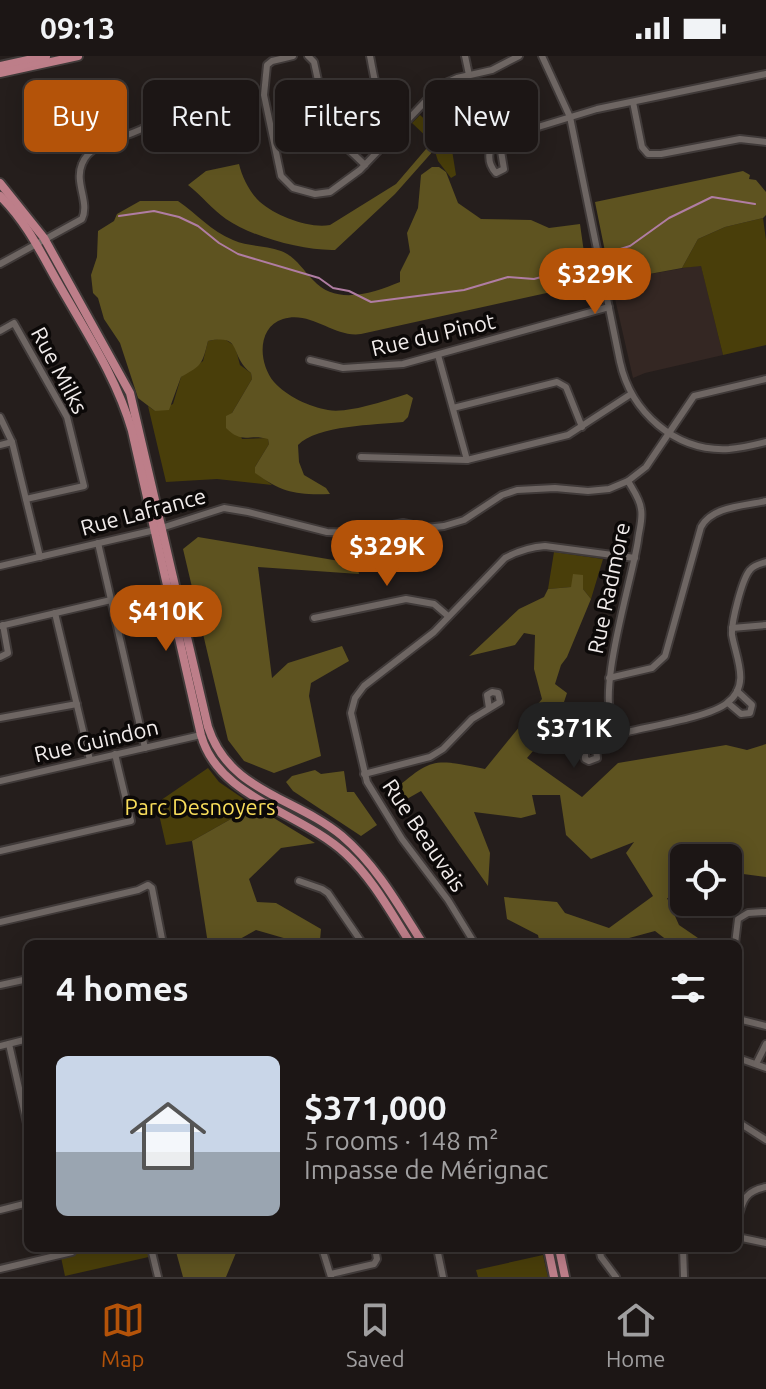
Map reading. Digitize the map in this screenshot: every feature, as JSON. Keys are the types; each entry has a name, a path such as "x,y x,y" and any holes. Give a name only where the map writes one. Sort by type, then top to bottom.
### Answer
{"main road":[{"path":"0,73 46,56"},
{"path":"0,66 78,56"},
{"path":"0,183 40,241 121,396 159,529 208,727 217,750 242,778 317,819 350,844 382,880 420,940"},
{"path":"0,196 40,241"},
{"path":"159,529 201,735 213,763 233,783 311,828 356,864 376,888 408,940"},
{"path":"549,1252 554,1277"},
{"path":"560,1252 565,1277"}],"street":[{"path":"293,56 269,63 264,90 283,180 293,188 326,194 365,165 377,152"},
{"path":"308,56 314,62 329,131 365,165"},
{"path":"370,56 376,80"},
{"path":"465,56 469,75"},
{"path":"409,117 441,85 492,70 519,56"},
{"path":"542,56 570,117 622,372 631,394 649,418 669,434 691,443 721,449 766,442"},
{"path":"538,127 633,102 766,74"},
{"path":"633,102 642,147 648,154 740,139 766,142"},
{"path":"0,264 84,217 79,177 83,161 89,154 143,128"},
{"path":"502,138 504,169 496,173 492,168 490,147 502,138"},
{"name":"Rue du Pinot","path":"310,360 343,368 403,364 609,307"},
{"name":"Rue Milks","path":"0,331 14,323 63,408 84,486 26,499"},
{"path":"438,355 467,460"},
{"path":"628,481 646,467 694,396 766,379"},
{"path":"453,408 557,382 566,387 582,427"},
{"path":"361,457 467,460 568,435 631,394"},
{"path":"0,417 12,442 40,557"},
{"path":"0,445 12,442"},
{"name":"Rue Lafrance","path":"0,566 159,529 224,508 327,532 362,533 403,523 435,527 464,520 502,495 517,490 555,488 588,491 609,489 628,481"},
{"name":"Rue Radmore","path":"615,730 610,716 609,678 642,510 628,481"},
{"path":"609,678 652,668 665,656 701,527 707,518 717,512 766,501"},
{"path":"98,543 145,748"},
{"name":"Rue Beauvais","path":"472,940 385,812 364,774 352,721 355,698 364,686 434,632 505,558 523,549 553,546 635,558"},
{"path":"596,748 615,730 627,732 705,713 728,703 737,691 741,669 732,628 746,575 752,568 766,562"},
{"path":"314,618 406,599 434,604 448,616"},
{"path":"0,657 8,653 1,626 111,600"},
{"path":"55,613 90,760"},
{"path":"732,628 766,625"},
{"path":"728,703 741,714 750,713 752,705 737,691"},
{"path":"0,718 77,704"},
{"path":"364,774 430,757 489,708"},
{"name":"Rue Guindon","path":"0,781 201,735"},
{"path":"0,851 131,821 115,754"},
{"path":"299,881 328,893 360,940"},
{"path":"0,922 138,890 148,885 152,888 162,940"},
{"path":"735,940 738,919 748,913 766,912"},
{"path":"0,985 24,980"},
{"path":"742,1020 766,1026"},
{"path":"0,1046 24,1040"},
{"path":"9,1044 24,1110"},
{"path":"756,1064 766,1044"},
{"path":"742,1059 766,1068"},
{"path":"742,1125 766,1140"},
{"path":"742,1206 750,1191 766,1187"},
{"path":"0,1210 24,1204"},
{"path":"742,1238 766,1243"},
{"path":"2,1277 0,1268 72,1252"},
{"path":"152,1252 158,1277"},
{"path":"323,1252 331,1276 374,1264 376,1252"},
{"path":"438,1252 443,1277"},
{"path":"600,1252 616,1277"},
{"path":"683,1252 684,1277"}],"shaded area":[{"path":"425,150 432,152 395,194 335,250 294,245 250,232 221,215 188,185 206,171 239,164 250,189 267,207 303,223 322,226 330,225 396,184"},
{"path":"432,167 446,172 458,203 481,219 531,220 549,228 580,224 588,281 583,285 361,334 341,332 303,318 293,317 274,323 263,346 265,365 274,382 299,400 336,411 368,406 407,394 413,398 408,417 403,422 318,433 298,445 304,475 326,488 330,494 290,491 255,473 255,467 269,444 268,439 237,436 226,428 226,416 232,413 252,379 251,373 227,341 208,341 200,364 181,377 169,410 155,411 138,398 120,343 104,319 98,298 93,293 91,275 97,257 98,231 114,221 117,214 140,201 178,201 225,236 286,254 322,288 332,293 355,295 400,282 400,272 410,252 407,233 418,208 421,175"},
{"path":"743,171 766,192 766,215 763,218 725,227 698,239 682,268 611,281 595,202"},
{"path":"701,265 723,355 633,378 611,281"},
{"path":"198,537 357,564 359,574 258,567 272,678 288,663 342,646 349,661 311,683 309,696 321,756 274,773 244,761 228,740 183,549"},
{"path":"573,574 583,575 583,589 591,599 555,684 567,693 557,723 527,758 582,797 618,763 726,745 747,750 766,744 766,877 742,874 742,844 670,844 670,898 667,898 670,916 675,916 679,925 698,940 667,940 655,931 622,940 539,940 538,935 507,919 504,897 557,902 565,913 609,928 653,896 626,853 634,842 591,859 566,835 560,795 532,795 536,814 521,818 474,812 490,853 488,886 421,791 398,804 393,791 426,766 454,763 485,769 542,699 534,669 535,635 524,633 515,645 469,656 519,609 544,597 548,589 571,587"},
{"path":"315,770 321,774 344,771 347,792 354,792 377,825 361,836 293,791 286,782 292,776"},
{"path":"254,806 315,843 281,848 249,879 257,902 276,903 321,929 320,940 291,940 256,930 238,940 207,940 192,841"},
{"path":"176,1252 236,1252 226,1277 183,1277"}],"green space":[{"path":"420,115 425,120 425,135 412,123"},
{"path":"435,152 452,152 456,175 451,178"},
{"path":"763,218 766,240 766,345 723,355 701,266 682,268 698,239 725,227"},
{"path":"223,338 235,346 240,365 251,373 252,379 232,413 242,439 268,438 269,444 255,472 272,485 217,479 166,482 148,406 155,411 173,404 181,377 203,361 208,341"},
{"path":"554,552 603,559 591,599 583,589 583,576 571,587 548,589"},
{"name":"Parc Desnoyers","path":"208,768 219,782 254,806 192,841 166,845 158,810 151,807"},
{"path":"60,1252 152,1252 153,1256 65,1276"},
{"path":"543,1255 548,1277 478,1277 476,1270"}],"waterway":[{"path":"614,251 630,246 669,218 712,197 755,204"},
{"path":"119,216 154,211 179,217 198,226 238,254 319,278 333,288 349,291 371,302 464,290 508,277 534,279 545,276 561,264 581,258"}]}
